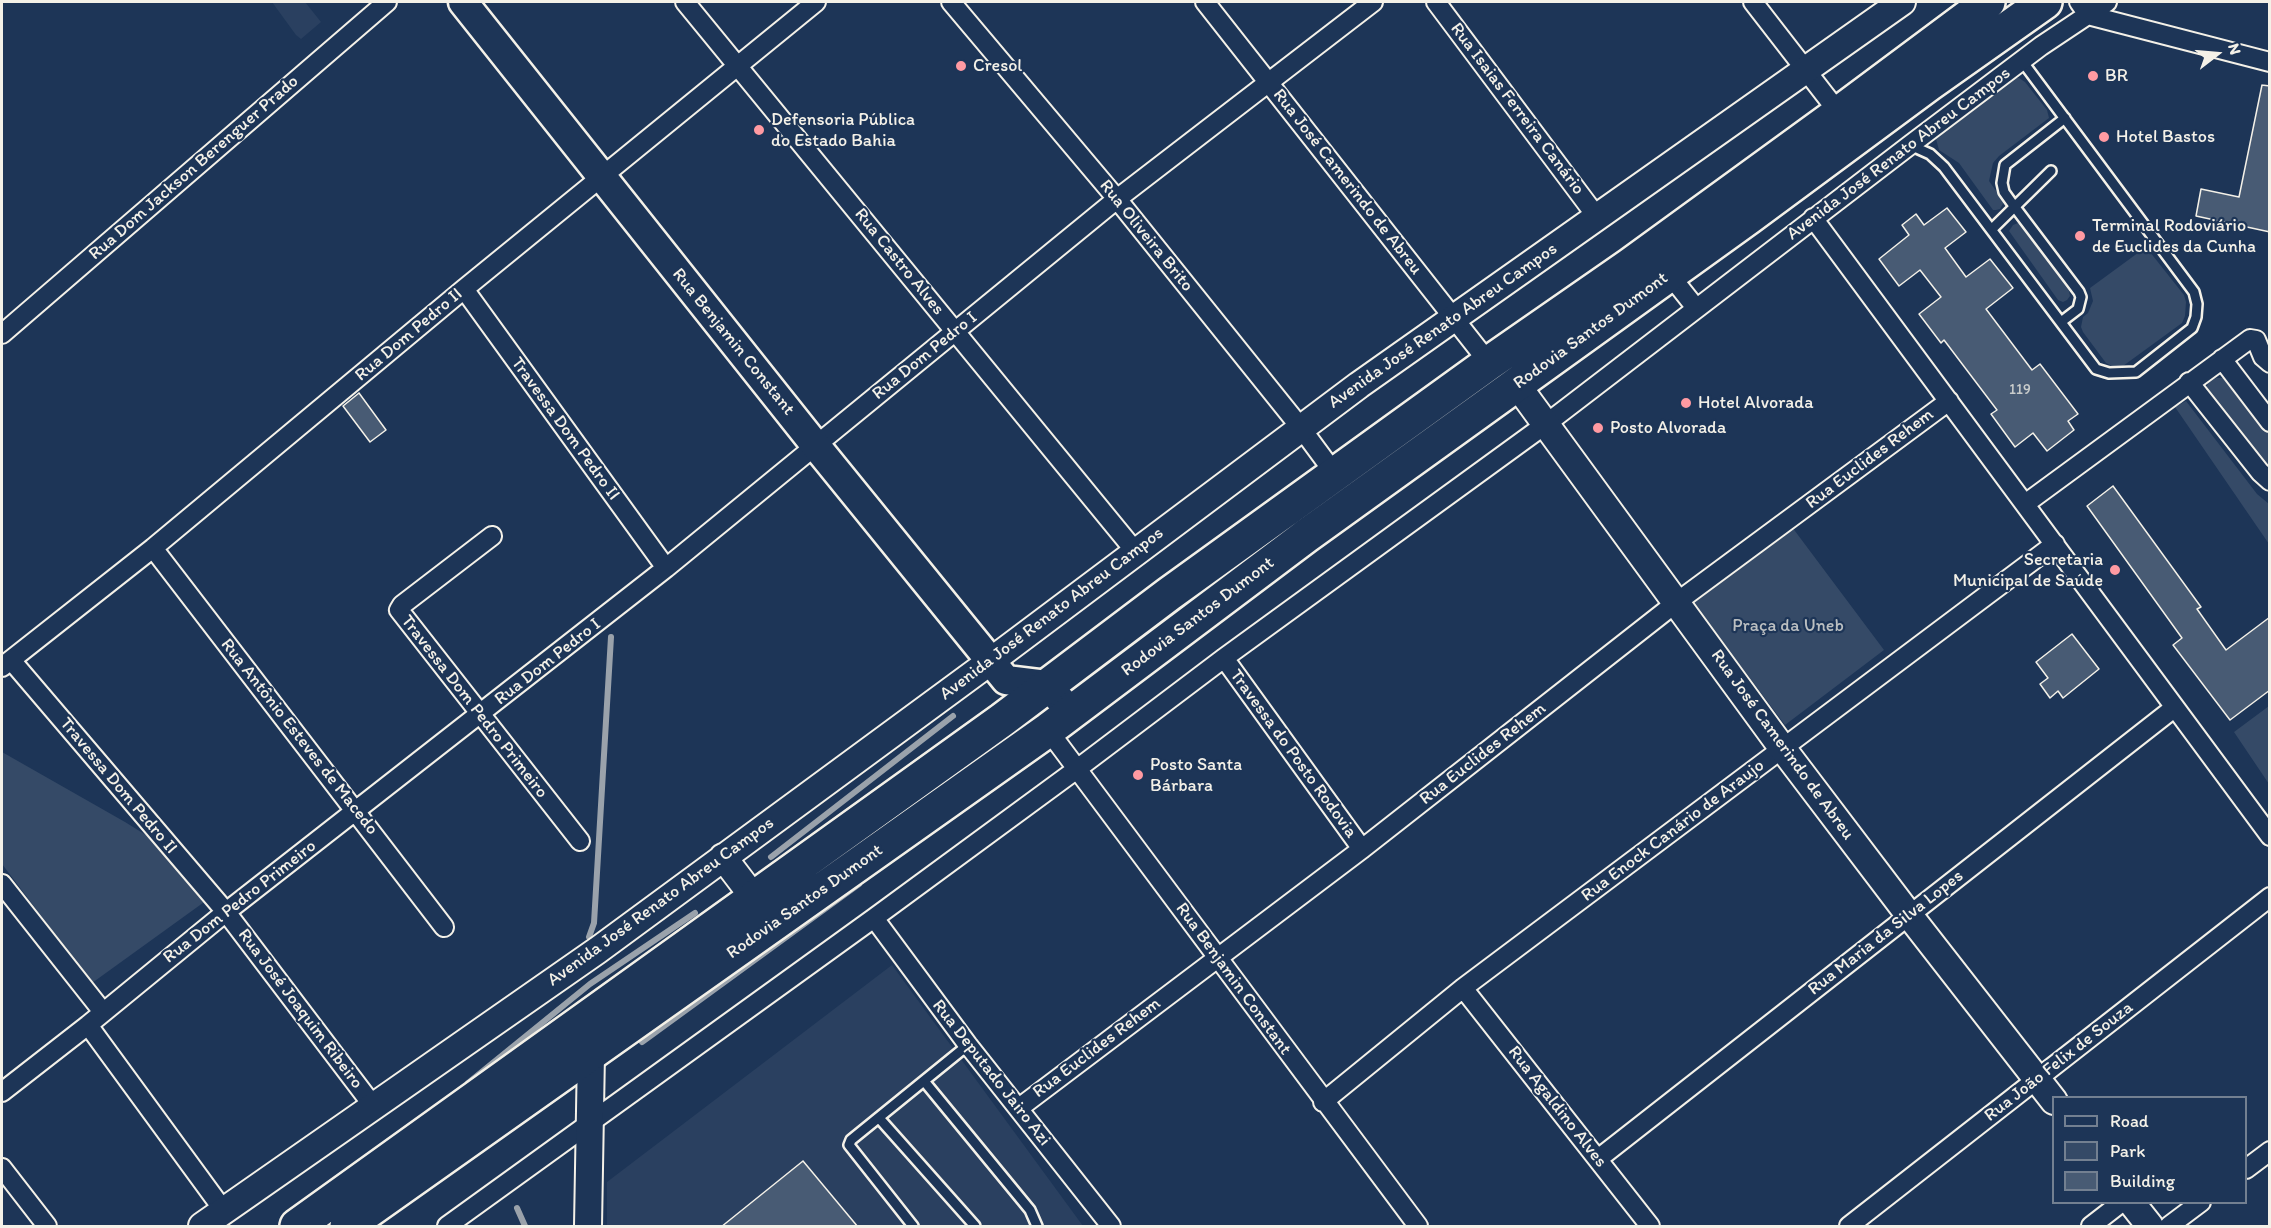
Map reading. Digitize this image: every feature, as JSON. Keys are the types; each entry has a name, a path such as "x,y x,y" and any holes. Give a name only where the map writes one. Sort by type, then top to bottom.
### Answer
{"highway":[{"name":"Rodovia Santos Dumont","path":"297,1227 1002,720 1335,474 1630,265 1988,2"},
{"name":"Rodovia Santos Dumont","path":"347,1227 1047,730 1306,536 1929,84 2027,7"}],"main road":[{"name":"Rua Benjamin Constant","path":"463,2 816,446 999,671"},
{"name":"Avenida José Renato Abreu Campos","path":"201,1227 598,950 723,857 999,671 1135,551 1301,428 1902,2"},
{"name":"Rua José Camerindo de Abreu","path":"1516,385 1784,749 1909,915 2052,1098"},
{"path":"1002,720 999,671 1047,685"},
{"name":"Rua Benjamin Constant","path":"1002,720 1047,730 1047,685"},
{"path":"723,857 754,899"},
{"path":"588,1227 591,1053"},
{"path":"2132,1204 2150,1227"}],"street":[{"name":"Rua Dom Jackson Berenguer Prado","path":"2,334 387,2"},
{"name":"Rua Castro Alves","path":"685,2 1135,551"},
{"name":"Rua Dom Pedro II","path":"6,663 153,548 736,64 816,2"},
{"name":"Rua Oliveira Brito","path":"951,2 1117,200 1301,428 1335,474"},
{"name":"Rua José Camerindo de Abreu","path":"1205,2 1489,363"},
{"name":"Rua Dom Pedro I","path":"480,715 666,568 1117,200 1373,2"},
{"name":"Rua Isaias Ferreira Canário","path":"1436,2 1597,217"},
{"path":"1753,2 1839,113"},
{"name":"Avenida José Renato Abreu Campos","path":"447,1227 874,918 1224,658 1546,424 1813,218 2022,61 2084,8 2106,2"},
{"path":"2027,7 2041,46"},
{"path":"2084,8 2270,62"},
{"path":"1813,218 2270,836"},
{"path":"1670,274 1696,308"},
{"name":"Travessa Dom Pedro II","path":"464,289 666,568"},
{"path":"2025,504 2250,339 2256,340 2264,357 2270,363"},
{"path":"2222,359 2270,422"},
{"path":"2189,382 2260,472 2270,481"},
{"name":"Rua Euclides Rehem","path":"1018,1108 1362,849 1677,602 1949,401"},
{"name":"Travessa Dom Pedro Primeiro","path":"492,536 402,605 399,610 580,841"},
{"name":"Rua Enock Canário de Araujo","path":"1323,1102 1463,988 2055,544"},
{"name":"Rua Antônio Esteves de Macedo","path":"153,548 444,927"},
{"name":"Travessa do Posto Rodovia","path":"1224,658 1362,849"},
{"name":"Travessa Dom Pedro II","path":"6,663 226,912"},
{"name":"Rua Maria da Silva Lopes","path":"1598,1159 2174,708"},
{"name":"Rua Dom Pedro Primeiro","path":"2,1092 226,912 480,715"},
{"name":"Rua Benjamin Constant","path":"1047,730 1418,1227"},
{"path":"2,884 103,1012"},
{"name":"Rua João Felix de Souza","path":"1849,1227 2270,897"},
{"name":"Rua José Joaquim Ribeiro","path":"226,912 374,1107"},
{"name":"Rua Deputado Jairo Azi","path":"874,918 968,1045 1111,1227"},
{"name":"Rua Agaldino Alves","path":"1463,988 1650,1227"},
{"path":"88,1025 224,1211"},
{"path":"2247,1168 2270,1151"},
{"path":"2,1168 47,1227"},
{"path":"2091,1227 2121,1204"},
{"path":"2169,1227 2200,1204"}],"lane":[{"path":"1910,145 1930,154 1944,166 2097,369 2123,374 2136,372 2192,328 2197,304 2194,292 2022,61"},
{"path":"2061,322 2078,309 2081,297 2079,292 2004,192 2002,183 2005,165 2065,118"},
{"path":"1992,229 2051,171"},
{"path":"913,1227 849,1148 851,1140 968,1045"},
{"path":"924,1081 1030,1210 1037,1227"},
{"path":"879,1118 975,1227"}],"shaded area":[{"path":"272,2 305,2 321,22 301,39"},
{"path":"892,965 1083,1226 607,1226 607,1182"}],"green space":[{"path":"2012,78 2019,78 2025,82 2047,110 2049,118 1993,163 1989,181 2004,202 2000,209 1993,210 1959,163 1939,150 1936,139 1937,134"},
{"path":"2018,223 2069,291 2070,296 2067,300 2063,302 2058,300 2009,231 2013,225"},
{"path":"2146,247 2184,295 2185,316 2182,323 2123,366 2114,367 2106,363 2081,327 2083,317 2088,313 2093,301 2090,288"},
{"path":"2216,378 2225,378 2269,434 2269,468 2205,392 2208,383"},
{"path":"2186,401 2257,494 2269,504 2269,544 2175,407"},
{"name":"Praça da Uneb","path":"1792,527 1884,650 1785,725 1693,602"},
{"path":"2269,706 2269,784 2234,732"},
{"path":"2,752 162,845 207,900 92,983 2,864"}],"building":[{"path":"2262,85 2270,86 2270,232 2196,216 2201,189 2239,197"},
{"path":"1947,208 1966,232 1945,248 1966,277 1990,259 2013,288 1986,309 2032,370 2040,364 2078,414 2068,421 2074,430 2047,451 2033,433 2015,447 1991,414 1997,410 1944,340 1941,343 1919,314 1941,297 1920,270 1899,286 1879,259 1909,235 1902,225 1916,214 1924,225"},
{"path":"359,393 386,430 370,442 343,406"},
{"path":"2113,486 2201,607 2197,609 2226,650 2270,617 2270,690 2230,720 2173,645 2182,638 2087,506"},
{"path":"2072,634 2099,669 2063,698 2058,691 2050,698 2040,684 2048,678 2036,662"},
{"path":"803,1161 858,1227 721,1227"}],"waterway":[{"path":"589,937 594,923 611,637"},
{"path":"771,857 953,716"},
{"path":"642,1042 859,884"},
{"path":"468,1083 590,984 695,913"},
{"path":"517,1208 525,1226"}],"place":[{"name":"Cresol","path":"961,66"},
{"name":"BR","path":"2093,76"},
{"name":"Defensoria Pública do Estado Bahia","path":"759,130"},
{"name":"Hotel Bastos","path":"2104,137"},
{"name":"Terminal Rodoviário de Euclides da Cunha","path":"2080,236"},
{"name":"Hotel Alvorada","path":"1686,403"},
{"name":"Posto Alvorada","path":"1598,428"},
{"name":"Secretaria Municipal de Saúde","path":"2115,570"},
{"name":"Posto Santa Bárbara","path":"1138,775"}]}
